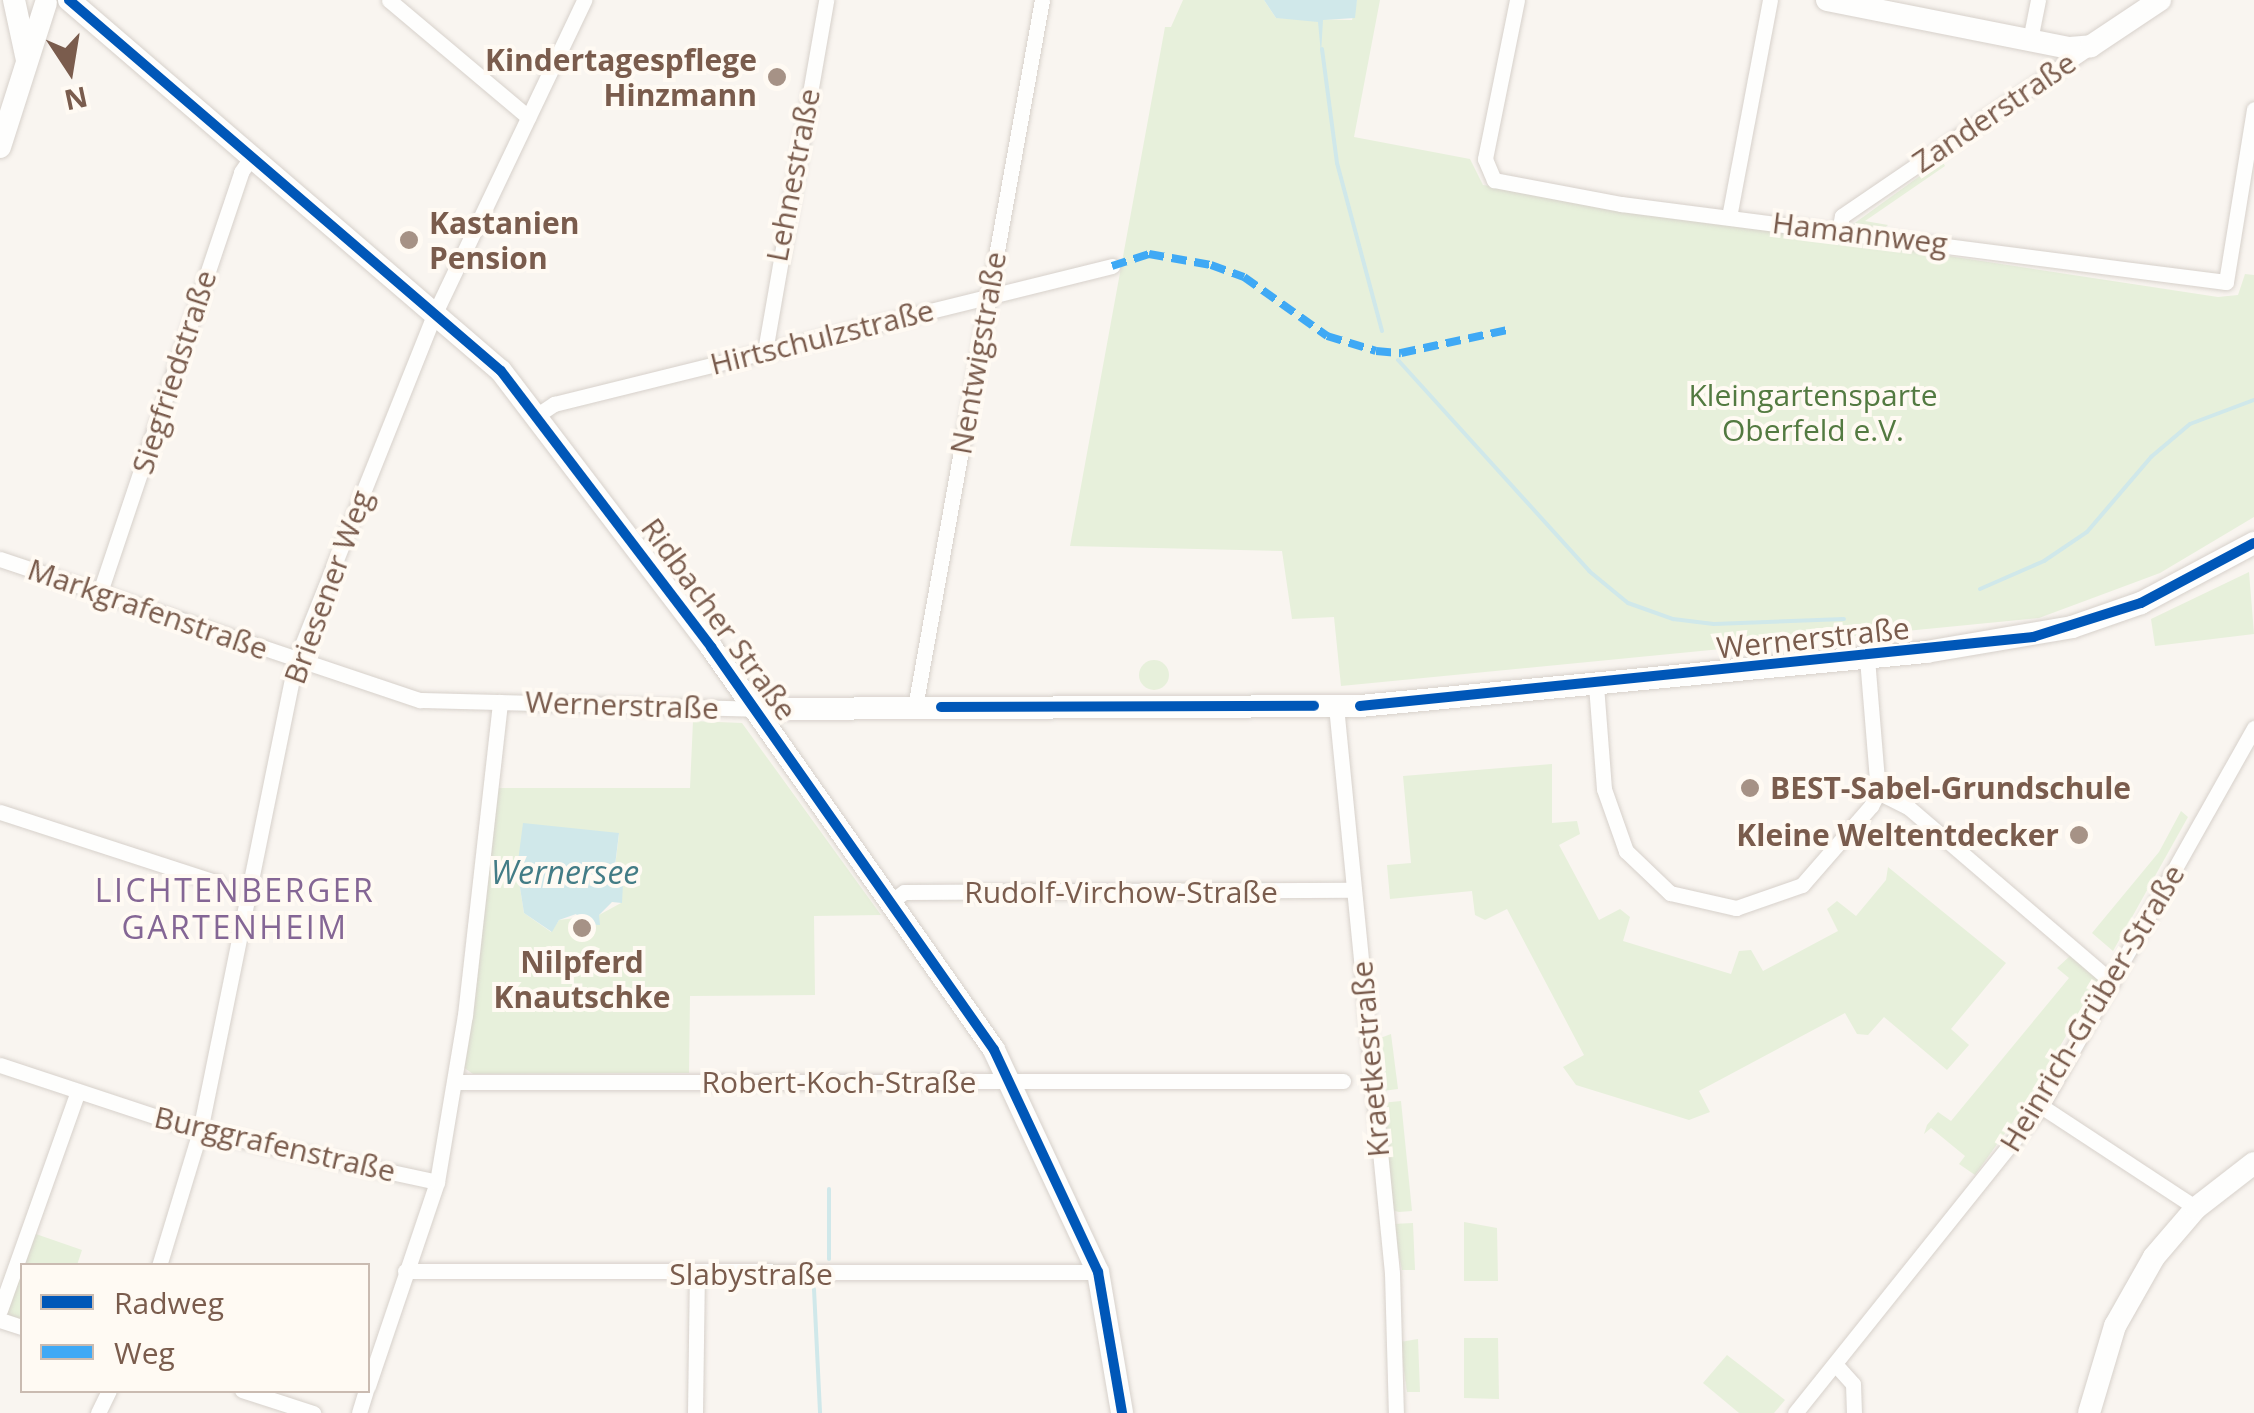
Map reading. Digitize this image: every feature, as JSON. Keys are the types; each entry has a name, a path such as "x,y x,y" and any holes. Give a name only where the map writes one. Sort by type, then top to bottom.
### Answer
{"street":[{"path":"14,0 28,8 55,1"},
{"path":"14,0 28,64"},
{"path":"389,0 528,116"},
{"name":"Briesener Weg","path":"160,1263 200,1131 296,660 435,313 584,0"},
{"name":"Lehnestraße","path":"766,351 826,0"},
{"name":"Nentwigstraße","path":"915,707 1042,0"},
{"name":"Hamannweg","path":"1517,0 1485,159 1494,180 1729,217 2226,282 2254,109"},
{"path":"1729,217 1770,0"},
{"path":"1827,0 2030,40 2091,46"},
{"path":"2030,40 2038,0"},
{"name":"Zanderstraße","path":"1840,231 1842,216 2160,0"},
{"path":"0,147 28,64 55,1"},
{"name":"Ridbacher Straße","path":"55,1 252,155 501,371 536,416 757,709 892,901 1010,1082 1098,1272 1122,1413"},
{"name":"Siegfriedstraße","path":"100,592 241,172 252,155"},
{"name":"Hirtschulzstraße","path":"536,416 554,404 1112,266"},
{"name":"Wernerstraße","path":"296,660 420,700 757,709 1336,706 1867,658 2072,628 2140,603 2253,546"},
{"name":"Markgrafenstraße","path":"0,559 296,660"},
{"path":"1596,684 1612,820 1626,851 1670,893 1736,908 1802,885 1840,848 1878,792 1867,658"},
{"path":"370,1379 436,1182 454,1082 500,702"},
{"name":"Kraetkestraße","path":"1336,706 1392,1273 1396,1413"},
{"name":"Heinrich-Grüber-Straße","path":"1795,1413 2041,1106 2254,728"},
{"path":"1878,792 1908,807 2112,982"},
{"path":"0,812 218,883"},
{"name":"Rudolf-Virchow-Straße","path":"892,901 904,892 1354,890"},
{"name":"Burggrafenstraße","path":"0,1065 200,1131 436,1182"},
{"name":"Robert-Koch-Straße","path":"454,1082 1344,1081"},
{"path":"0,1310 78,1091"},
{"path":"2041,1106 2196,1208"},
{"path":"2090,1413 2104,1353 2134,1289 2196,1208 2254,1163"},
{"name":"Slabystraße","path":"405,1271 1098,1272"},
{"path":"695,1413 697,1274"},
{"path":"1835,1364 1853,1384 1854,1413"},
{"path":"251,1393 313,1413"}],"green space":[{"name":"Kleingartensparte Oberfeld e.V.","path":"1183,0 1264,0 1276,18 1352,20 1357,0 1380,0 1354,137 1470,159 1483,185 2218,297 2238,295 2245,274 2254,275 2254,517 2160,573 2039,618 1341,686 1334,617 1292,619 1282,551 1070,546 1165,27 1171,27"},
{"path":"1942,160 1945,166 1865,221 1888,225 1882,230 1852,225"},
{"path":"2249,572 2254,634 2155,646 2151,619"},
{"path":"1154,660 1164,665 1169,675 1164,685 1154,690 1144,685 1139,675 1144,665"},
{"path":"693,721 742,723 881,915 814,916 815,995 690,996 689,1073 473,1074 463,1067 496,788 690,788","holes":["619,834 613,883 621,903 599,915 559,920 551,932 524,913 517,869"]},
{"path":"1552,764 1552,823 1577,821 1580,834 1559,845 1599,920 1620,909 1630,917 1623,941 1731,974 1739,951 1751,950 1763,971 1838,931 1827,909 1837,901 1856,916 1886,880 1888,867 2006,963 1951,1029 1969,1045 1947,1070 1884,1017 1868,1035 1857,1034 1845,1013 1699,1091 1710,1112 1689,1120 1576,1085 1563,1067 1584,1055 1507,909 1485,920 1475,915 1472,891 1390,899 1387,865 1411,863 1403,776"},
{"path":"2181,811 2188,817 2113,951 2092,933 2159,852"},
{"path":"2071,955 2099,979 2030,1098 1975,1175 1959,1164 1965,1156 1931,1128 1924,1134 1927,1125 1938,1112 1951,1121 2069,978 2057,968"},
{"path":"1391,1034 1398,1089 1383,1091 1375,1040"},
{"path":"1401,1101 1412,1211 1399,1212 1391,1210 1381,1103"},
{"path":"1464,1222 1497,1228 1498,1281 1464,1281"},
{"path":"1413,1223 1415,1270 1402,1270 1392,1224"},
{"path":"33,1233 82,1250 78,1263 23,1263"},
{"path":"20,1271 20,1321 5,1315"},
{"path":"1464,1338 1498,1338 1499,1399 1464,1398"},
{"path":"1418,1339 1420,1392 1407,1392 1400,1342"},
{"path":"1727,1355 1785,1400 1774,1413 1739,1413 1703,1383"}],"water":[{"path":"1264,0 1357,0 1355,18 1323,20 1321,54 1318,22 1276,18"},
{"name":"Wernersee","path":"523,823 619,833 613,882 623,884 622,903 612,902 599,915 600,925 585,924 576,914 559,920 552,932 524,913 517,869"}],"waterway":[{"path":"1322,49 1337,163 1382,331"},
{"path":"1398,360 1589,571 1628,603 1673,619 1714,624 1844,619"},
{"path":"1980,589 2044,561 2087,532 2151,457 2190,424 2254,400"},
{"path":"829,1189 829,1259"},
{"path":"814,1289 820,1413"}],"marked path":[{"path":"1112,266 1149,254 1211,265 1244,277 1327,336 1376,351 1401,353 1512,329"}],"cycle path":[{"path":"69,0 501,371 711,647 994,1050 1098,1272 1122,1413"},
{"path":"1360,706 2033,637 2141,603 2254,543"},
{"path":"941,707 1314,706"}],"place":[{"name":"Kindertagespflege Hinzmann","path":"777,77"},
{"name":"Kastanien Pension","path":"409,240"},
{"name":"BEST-Sabel-Grundschule","path":"1750,788"},
{"name":"Kleine Weltentdecker","path":"2079,835"},
{"name":"Nilpferd Knautschke","path":"582,928"}],"district":[{"name":"LICHTENBERGER GARTENHEIM","path":"235,910"}]}
